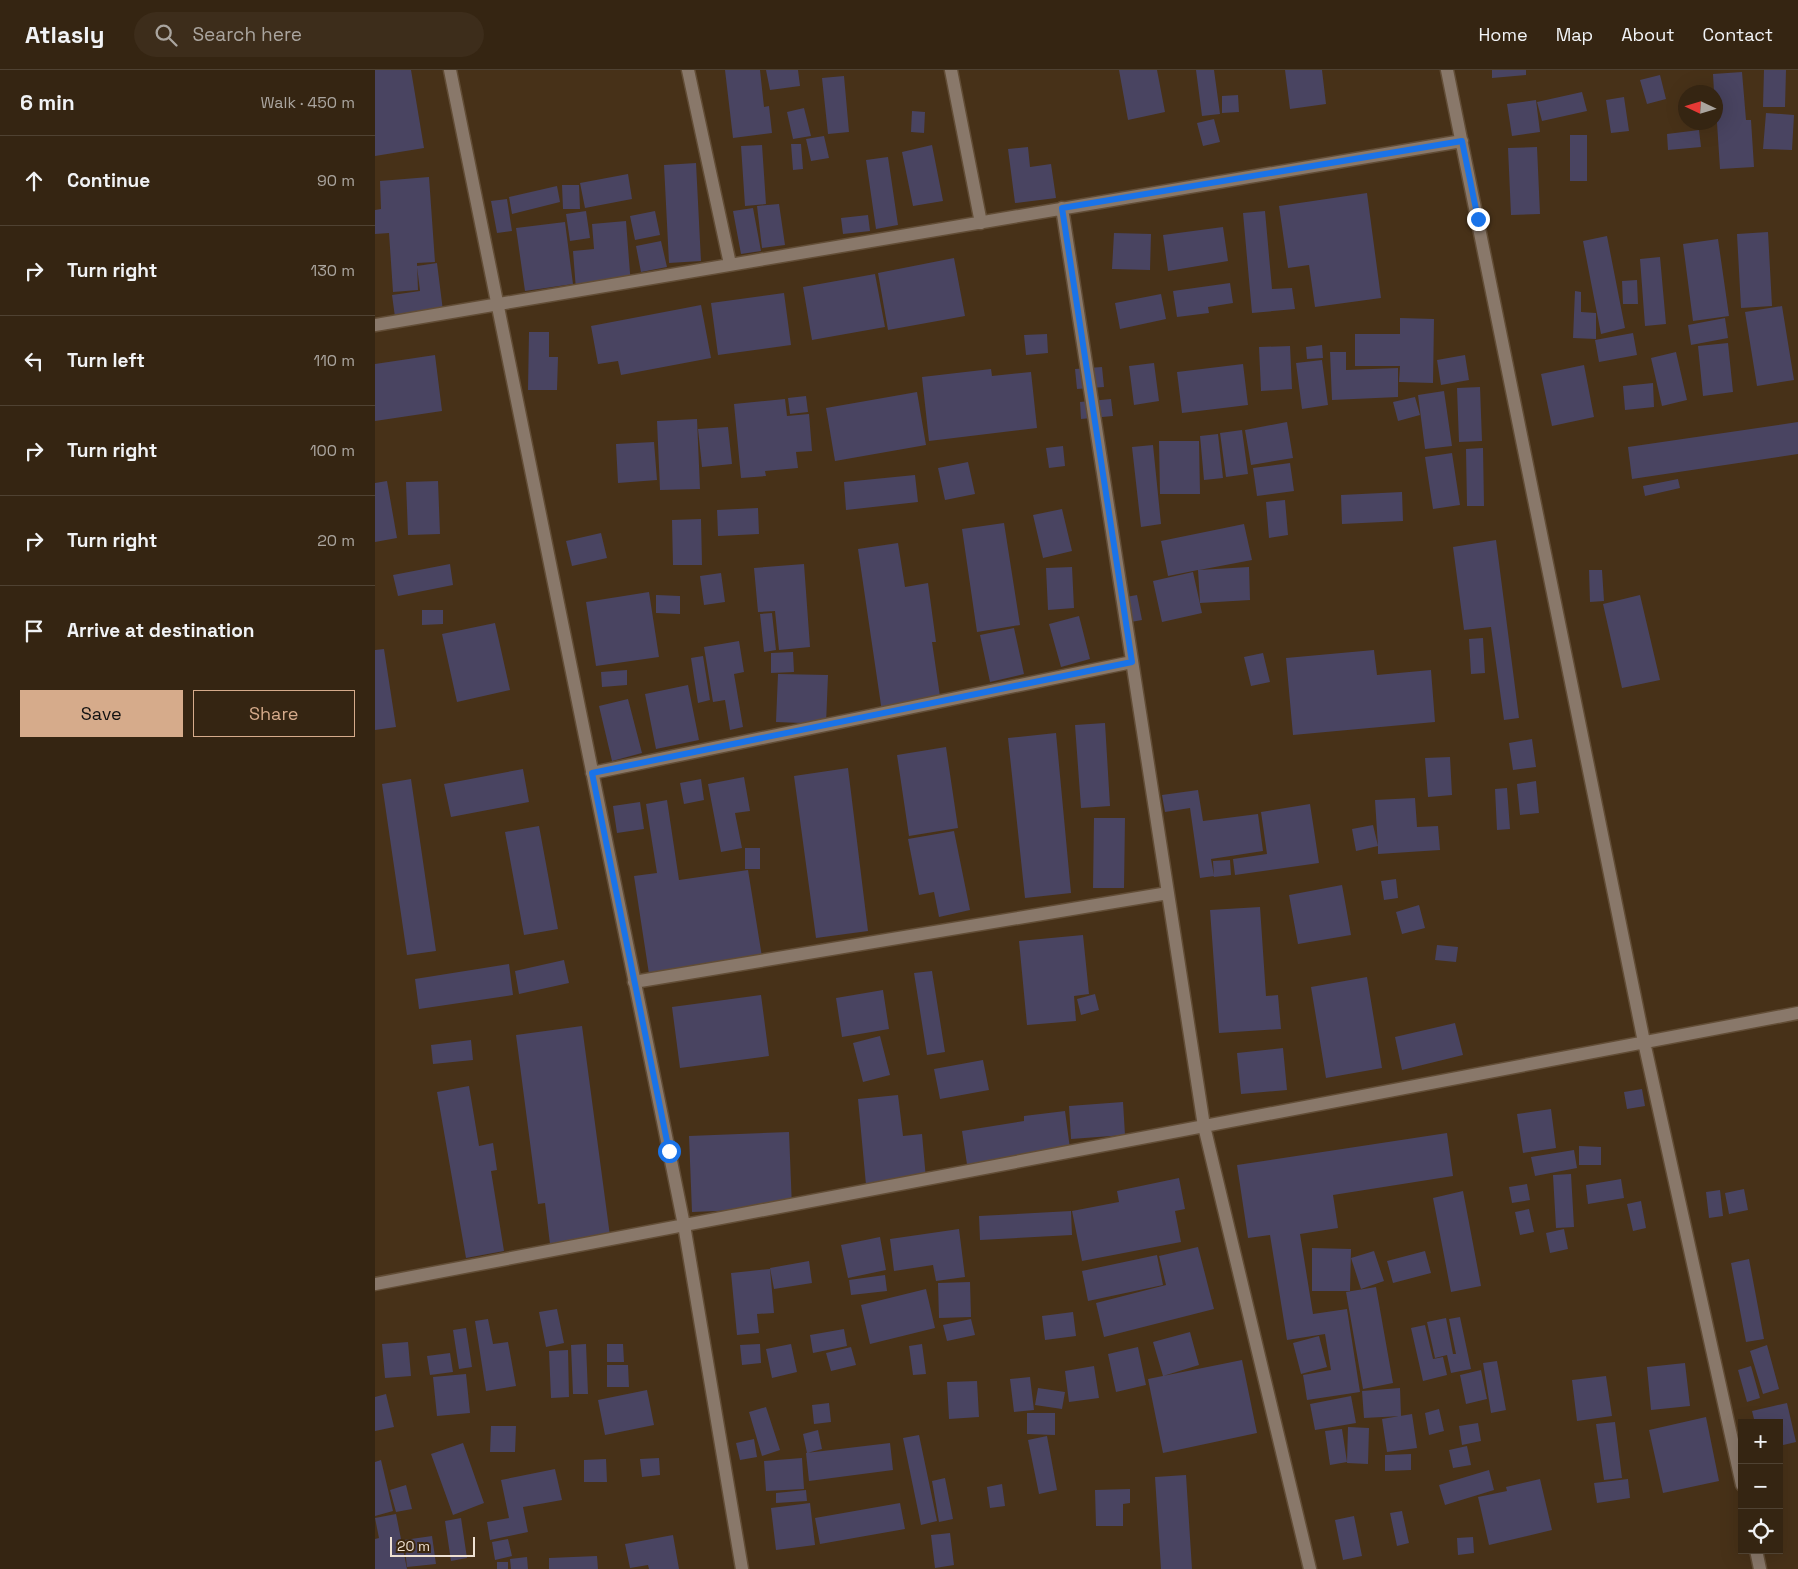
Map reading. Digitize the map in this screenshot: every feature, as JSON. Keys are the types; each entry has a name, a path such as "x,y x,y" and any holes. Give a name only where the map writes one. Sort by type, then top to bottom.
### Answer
{"street":[{"path":"450,70 684,1225 742,1569"},
{"path":"688,70 730,264"},
{"path":"951,70 981,222"},
{"path":"1447,70 1645,1042 1738,1467"},
{"path":"375,325 1462,141"},
{"path":"1062,208 1204,1126 1309,1569"},
{"path":"592,773 1132,662"},
{"path":"634,982 1168,894"},
{"path":"375,1284 1798,1013"},
{"path":"1757,1554 1760,1569"}],"building":[{"path":"375,70 411,70 424,148 375,156"},
{"path":"725,70 760,70 764,107 769,106 772,133 733,138"},
{"path":"766,70 798,70 800,86 770,90"},
{"path":"1119,70 1157,70 1165,112 1128,120"},
{"path":"1196,70 1214,70 1220,114 1202,116"},
{"path":"1285,70 1322,70 1326,104 1290,109"},
{"path":"1492,70 1526,70 1526,75 1492,78"},
{"path":"1764,70 1786,70 1785,107 1763,107"},
{"path":"1742,72 1746,120 1751,120 1754,167 1720,169 1717,130 1723,130 1723,85 1714,85 1713,74"},
{"path":"1660,75 1666,99 1647,104 1640,80"},
{"path":"844,76 849,132 828,134 822,78"},
{"path":"1582,92 1587,111 1542,121 1537,102"},
{"path":"1238,95 1239,112 1222,113 1222,96"},
{"path":"1624,97 1629,131 1611,133 1606,100"},
{"path":"1536,100 1540,132 1512,136 1507,104"},
{"path":"804,108 811,136 793,139 787,112"},
{"path":"912,111 925,112 924,133 911,132"},
{"path":"1766,113 1794,115 1792,150 1763,149"},
{"path":"1214,119 1220,142 1203,146 1197,123"},
{"path":"1699,130 1701,147 1668,150 1667,134"},
{"path":"1570,135 1587,135 1587,181 1570,181"},
{"path":"824,136 829,158 811,161 806,139"},
{"path":"791,144 801,144 803,169 793,170"},
{"path":"762,145 766,204 745,206 741,146"},
{"path":"932,145 943,201 913,206 902,152"},
{"path":"1028,147 1030,167 1051,164 1056,198 1015,203 1008,149"},
{"path":"1537,147 1540,214 1511,215 1508,148"},
{"path":"888,157 898,225 876,229 866,160"},
{"path":"696,163 701,261 669,263 664,165"},
{"path":"628,174 632,199 585,208 580,183"},
{"path":"429,177 435,262 417,263 418,290 393,292 389,233 375,234 375,210 381,209 380,181"},
{"path":"562,185 579,185 580,209 563,209"},
{"path":"557,186 560,202 512,214 509,197"},
{"path":"1367,193 1381,298 1315,307 1309,265 1288,268 1279,206"},
{"path":"507,199 512,231 497,233 491,201"},
{"path":"779,204 785,245 762,248 757,206"},
{"path":"753,208 761,251 741,254 733,211"},
{"path":"586,211 590,238 570,241 566,214"},
{"path":"655,211 660,235 635,240 630,216"},
{"path":"1265,211 1272,289 1292,288 1295,309 1252,313 1243,213"},
{"path":"868,215 870,231 843,234 841,218"},
{"path":"626,221 631,286 576,290 573,251 594,249 592,224"},
{"path":"565,222 573,284 525,291 516,228"},
{"path":"1223,227 1228,261 1168,271 1163,235"},
{"path":"1768,232 1772,306 1741,308 1737,234"},
{"path":"1114,233 1151,234 1150,270 1112,269"},
{"path":"1607,236 1625,328 1601,334 1583,241"},
{"path":"1718,239 1729,316 1693,321 1683,244"},
{"path":"661,241 667,267 641,272 636,246"},
{"path":"1660,257 1666,324 1645,326 1640,259"},
{"path":"954,258 965,316 888,330 878,273"},
{"path":"437,263 443,311 395,317 392,295 420,291 417,266"},
{"path":"875,274 885,327 812,340 803,287"},
{"path":"1637,280 1638,304 1623,304 1622,281"},
{"path":"1230,283 1233,303 1208,307 1209,313 1177,317 1173,291"},
{"path":"1575,291 1581,292 1581,312 1596,313 1596,339 1573,338"},
{"path":"784,293 791,345 718,355 711,303"},
{"path":"1161,294 1166,319 1120,329 1115,303"},
{"path":"701,305 711,358 621,375 618,361 598,364 591,326"},
{"path":"1782,306 1794,380 1757,386 1745,312"},
{"path":"1400,318 1434,319 1433,383 1399,382 1400,366 1355,366 1355,334 1400,334"},
{"path":"1725,318 1728,338 1691,345 1688,325"},
{"path":"529,332 549,332 549,357 558,357 557,390 528,390"},
{"path":"1633,333 1637,355 1599,362 1595,340"},
{"path":"1047,334 1048,353 1026,355 1024,335"},
{"path":"1728,343 1733,392 1703,396 1698,346"},
{"path":"1322,345 1323,358 1307,359 1306,347"},
{"path":"1290,346 1292,389 1261,391 1259,347"},
{"path":"1330,352 1346,352 1346,370 1398,368 1398,397 1332,400"},
{"path":"1676,352 1687,400 1662,406 1651,358"},
{"path":"435,355 442,411 375,421 375,364"},
{"path":"1465,355 1469,380 1441,385 1437,360"},
{"path":"1322,360 1328,405 1302,409 1296,363"},
{"path":"1154,363 1159,401 1134,405 1129,366"},
{"path":"1243,364 1248,405 1182,413 1177,372"},
{"path":"1584,365 1594,417 1552,426 1541,374"},
{"path":"1102,367 1104,387 1077,389 1075,369"},
{"path":"991,369 992,376 1031,372 1037,428 929,441 922,377"},
{"path":"1653,383 1654,407 1625,410 1623,386"},
{"path":"1480,387 1482,441 1459,442 1457,388"},
{"path":"1444,391 1452,446 1425,449 1418,395"},
{"path":"917,392 926,445 835,461 826,408"},
{"path":"806,396 808,412 790,414 788,398"},
{"path":"1415,397 1420,415 1398,421 1393,402"},
{"path":"785,399 787,416 809,414 812,451 796,452 798,468 765,471 766,476 741,478 734,404"},
{"path":"1111,399 1113,416 1081,419 1080,402"},
{"path":"697,419 700,489 660,490 657,421"},
{"path":"1287,422 1293,458 1251,465 1245,430"},
{"path":"1798,422 1798,454 1632,479 1628,447"},
{"path":"728,427 732,464 702,467 698,429"},
{"path":"1242,430 1248,474 1226,477 1220,433"},
{"path":"1218,434 1223,478 1204,480 1200,436"},
{"path":"1159,441 1199,441 1200,494 1160,494"},
{"path":"654,442 657,480 618,483 616,444"},
{"path":"1153,445 1161,524 1141,527 1132,447"},
{"path":"1063,446 1065,466 1049,468 1046,448"},
{"path":"1483,448 1484,506 1467,506 1466,449"},
{"path":"1452,453 1460,505 1433,509 1425,457"},
{"path":"968,462 975,494 945,500 938,468"},
{"path":"1290,463 1294,491 1257,496 1253,468"},
{"path":"915,475 918,502 846,510 844,482"},
{"path":"1678,479 1680,488 1645,496 1643,486"},
{"path":"387,481 397,538 375,542 375,483"},
{"path":"438,481 440,534 408,535 406,482"},
{"path":"1402,492 1403,521 1342,524 1341,495"},
{"path":"1285,500 1288,535 1269,538 1266,502"},
{"path":"758,508 759,534 718,536 717,510"},
{"path":"1062,509 1072,551 1043,558 1033,515"},
{"path":"701,519 702,565 673,565 672,520"},
{"path":"1004,523 1020,625 977,632 962,529"},
{"path":"1244,524 1252,560 1199,570 1249,567 1250,600 1200,603 1198,570 1168,576 1161,541"},
{"path":"601,533 607,558 572,566 566,541"},
{"path":"1496,540 1519,718 1504,720 1491,627 1464,630 1453,547"},
{"path":"898,543 905,587 928,583 936,642 932,642 941,703 882,712 858,549"},
{"path":"450,564 453,585 398,596 393,575"},
{"path":"804,564 810,647 779,650 775,611 758,612 754,568"},
{"path":"1072,567 1074,608 1048,610 1046,568"},
{"path":"1589,570 1602,570 1604,601 1590,602"},
{"path":"1193,572 1202,613 1162,622 1153,581"},
{"path":"721,573 725,602 704,605 700,576"},
{"path":"649,592 659,657 596,666 586,602"},
{"path":"656,595 680,596 680,614 656,613"},
{"path":"1137,595 1142,620 1131,622 1126,597"},
{"path":"1640,595 1660,680 1622,688 1603,604"},
{"path":"422,610 443,610 443,624 422,625"},
{"path":"772,613 776,650 764,652 760,614"},
{"path":"1079,616 1090,659 1061,667 1049,624"},
{"path":"495,623 510,690 457,702 442,634"},
{"path":"1014,628 1024,674 990,682 980,635"},
{"path":"1483,638 1485,673 1471,674 1469,639"},
{"path":"739,641 744,672 734,674 743,727 730,730 725,700 713,702 704,647"},
{"path":"384,649 396,727 375,730 375,650"},
{"path":"1374,650 1377,675 1431,670 1435,722 1293,735 1286,658"},
{"path":"793,652 794,672 771,673 771,653"},
{"path":"1263,653 1270,682 1251,686 1244,657"},
{"path":"703,656 710,700 698,703 691,658"},
{"path":"627,670 627,685 602,687 601,672"},
{"path":"778,674 828,675 826,724 776,722"},
{"path":"688,685 699,740 656,749 645,694"},
{"path":"628,699 642,753 612,761 599,706"},
{"path":"1105,723 1110,806 1081,808 1075,725"},
{"path":"1056,733 1071,893 1025,898 1008,738"},
{"path":"1532,739 1536,767 1513,770 1509,743"},
{"path":"946,747 958,828 909,836 897,755"},
{"path":"1450,757 1452,795 1428,797 1425,758"},
{"path":"848,768 868,931 816,938 794,776"},
{"path":"523,769 529,802 451,817 444,784"},
{"path":"744,777 750,811 735,813 742,848 721,852 708,784"},
{"path":"411,779 436,951 407,955 382,784"},
{"path":"701,779 704,800 684,804 680,783"},
{"path":"1536,781 1539,813 1520,815 1517,784"},
{"path":"1507,788 1510,829 1497,830 1495,789"},
{"path":"1198,790 1203,821 1258,814 1263,851 1211,859 1214,876 1200,878 1190,808 1165,812 1162,795"},
{"path":"1415,798 1417,827 1438,826 1440,850 1378,854 1375,800"},
{"path":"667,800 679,880 748,870 762,957 649,974 634,876 657,873 646,804"},
{"path":"640,802 644,829 617,833 613,806"},
{"path":"1310,804 1319,863 1235,875 1233,859 1267,854 1261,812"},
{"path":"1094,818 1125,818 1124,888 1093,888"},
{"path":"1373,825 1378,846 1356,851 1352,829"},
{"path":"539,826 558,929 524,935 505,832"},
{"path":"954,831 970,910 939,917 934,892 919,895 908,839"},
{"path":"745,848 760,848 760,869 745,869"},
{"path":"1230,860 1231,875 1214,877 1213,861"},
{"path":"1396,879 1398,898 1384,900 1381,881"},
{"path":"1342,885 1351,935 1298,944 1289,895"},
{"path":"1419,905 1425,928 1402,934 1396,912"},
{"path":"1260,907 1266,996 1278,995 1281,1029 1219,1033 1210,910"},
{"path":"1083,935 1089,994 1074,996 1076,1021 1027,1025 1019,941"},
{"path":"1437,945 1458,947 1456,962 1435,960"},
{"path":"564,960 569,983 519,994 515,971"},
{"path":"509,964 513,995 419,1009 415,979"},
{"path":"932,971 945,1052 927,1055 914,973"},
{"path":"1367,977 1382,1068 1326,1078 1311,987"},
{"path":"883,990 889,1029 842,1037 836,998"},
{"path":"1095,994 1099,1010 1081,1015 1077,999"},
{"path":"761,995 769,1056 680,1068 672,1007"},
{"path":"1455,1023 1463,1055 1402,1070 1395,1037"},
{"path":"582,1026 610,1236 550,1244 545,1203 538,1204 516,1035"},
{"path":"880,1036 890,1075 863,1082 853,1043"},
{"path":"471,1040 473,1060 433,1064 431,1045"},
{"path":"1283,1048 1287,1090 1241,1094 1237,1053"},
{"path":"983,1060 989,1090 940,1099 934,1069"},
{"path":"469,1086 479,1146 493,1143 497,1170 491,1171 504,1251 466,1258 437,1092"},
{"path":"1642,1089 1645,1106 1627,1109 1624,1092"},
{"path":"898,1095 903,1136 922,1134 926,1179 866,1185 858,1099"},
{"path":"1123,1102 1125,1135 1071,1139 1069,1106"},
{"path":"1551,1109 1556,1148 1523,1153 1517,1114"},
{"path":"1065,1111 1071,1156 968,1171 962,1131 1024,1121 1024,1116"},
{"path":"789,1132 792,1208 692,1212 689,1136"},
{"path":"1447,1133 1453,1176 1333,1195 1338,1228 1300,1234 1313,1314 1347,1309 1360,1392 1307,1400 1303,1375 1331,1370 1325,1334 1287,1340 1270,1235 1248,1238 1237,1165"},
{"path":"1579,1146 1601,1147 1601,1165 1579,1165"},
{"path":"1574,1150 1577,1168 1535,1176 1531,1157"},
{"path":"1571,1174 1574,1227 1556,1228 1553,1175"},
{"path":"1179,1178 1185,1209 1175,1211 1181,1242 1082,1261 1072,1211 1119,1202 1117,1191"},
{"path":"1621,1179 1624,1198 1588,1204 1586,1185"},
{"path":"1527,1184 1530,1200 1512,1203 1509,1187"},
{"path":"1744,1189 1748,1210 1729,1214 1725,1193"},
{"path":"1720,1190 1723,1216 1709,1218 1706,1192"},
{"path":"1463,1191 1481,1286 1451,1292 1433,1198"},
{"path":"1641,1201 1646,1228 1633,1231 1627,1204"},
{"path":"1529,1209 1534,1232 1520,1235 1515,1212"},
{"path":"1071,1211 1072,1235 980,1240 979,1216"},
{"path":"959,1229 965,1277 936,1281 933,1265 894,1271 890,1239"},
{"path":"1564,1229 1568,1249 1550,1253 1546,1233"},
{"path":"880,1237 886,1270 848,1278 841,1245"},
{"path":"1198,1247 1214,1309 1104,1337 1096,1303 1166,1285 1159,1256"},
{"path":"1312,1248 1351,1249 1350,1291 1312,1291"},
{"path":"1374,1251 1384,1281 1361,1289 1351,1258"},
{"path":"1425,1251 1431,1273 1393,1283 1387,1261"},
{"path":"1157,1255 1163,1285 1088,1301 1082,1271"},
{"path":"1749,1259 1764,1339 1746,1342 1731,1263"},
{"path":"809,1261 812,1283 774,1289 770,1268"},
{"path":"770,1269 774,1313 757,1314 759,1333 737,1335 731,1273"},
{"path":"885,1275 887,1291 851,1295 849,1280"},
{"path":"970,1282 971,1317 939,1318 938,1283"},
{"path":"1376,1287 1393,1383 1363,1389 1346,1292"},
{"path":"926,1289 935,1328 870,1344 861,1305"},
{"path":"557,1309 564,1343 546,1347 539,1312"},
{"path":"1073,1312 1076,1336 1045,1340 1042,1316"},
{"path":"1460,1317 1471,1369 1451,1373 1447,1355 1435,1358 1427,1322 1446,1318 1453,1354 1456,1354 1449,1319"},
{"path":"488,1319 493,1344 508,1342 516,1386 486,1391 475,1321"},
{"path":"971,1319 975,1335 947,1341 943,1325"},
{"path":"1425,1325 1433,1359 1443,1357 1447,1375 1423,1381 1411,1328"},
{"path":"466,1328 472,1367 459,1369 453,1330"},
{"path":"844,1329 847,1346 813,1353 810,1335"},
{"path":"1190,1332 1199,1365 1163,1376 1153,1342"},
{"path":"1319,1336 1327,1367 1301,1374 1293,1343"},
{"path":"408,1342 411,1376 385,1378 382,1344"},
{"path":"586,1344 588,1394 573,1394 571,1345"},
{"path":"607,1344 623,1344 624,1362 607,1362"},
{"path":"760,1344 761,1363 742,1365 740,1345"},
{"path":"791,1344 797,1372 772,1378 766,1349"},
{"path":"922,1344 926,1374 913,1375 909,1346"},
{"path":"1767,1345 1779,1389 1763,1394 1750,1351"},
{"path":"851,1347 856,1365 831,1371 826,1353"},
{"path":"1138,1347 1146,1385 1116,1392 1108,1354"},
{"path":"568,1350 569,1397 551,1398 549,1351"},
{"path":"450,1353 453,1372 430,1375 427,1356"},
{"path":"1242,1360 1257,1433 1163,1453 1148,1379"},
{"path":"1497,1361 1506,1410 1491,1413 1483,1363"},
{"path":"1685,1363 1690,1406 1651,1410 1647,1367"},
{"path":"607,1365 628,1365 629,1387 607,1387"},
{"path":"1094,1366 1099,1398 1069,1402 1065,1371"},
{"path":"1751,1366 1760,1398 1747,1402 1738,1370"},
{"path":"1481,1370 1487,1399 1466,1404 1460,1375"},
{"path":"466,1374 470,1413 437,1416 433,1377"},
{"path":"1606,1376 1612,1416 1577,1421 1572,1380"},
{"path":"1030,1377 1034,1410 1014,1412 1010,1379"},
{"path":"977,1381 979,1417 949,1419 947,1382"},
{"path":"1038,1388 1065,1392 1062,1409 1035,1405"},
{"path":"1400,1388 1401,1416 1364,1418 1362,1391"},
{"path":"647,1390 654,1425 605,1435 598,1400"},
{"path":"386,1394 394,1427 375,1431 375,1397"},
{"path":"1351,1396 1356,1423 1315,1430 1310,1404"},
{"path":"829,1403 831,1422 814,1424 812,1405"},
{"path":"1787,1403 1796,1442 1783,1445 1783,1419 1754,1419 1752,1411"},
{"path":"766,1407 780,1450 762,1456 749,1412"},
{"path":"1439,1409 1444,1431 1429,1435 1425,1413"},
{"path":"1027,1413 1055,1413 1055,1435 1027,1434"},
{"path":"1412,1414 1417,1448 1387,1452 1382,1419"},
{"path":"1706,1417 1719,1481 1663,1493 1649,1430"},
{"path":"1615,1422 1622,1478 1604,1480 1596,1424"},
{"path":"1478,1423 1481,1441 1462,1445 1459,1426"},
{"path":"491,1426 516,1426 515,1452 490,1452"},
{"path":"1348,1427 1369,1428 1368,1464 1347,1463"},
{"path":"1342,1429 1347,1462 1330,1465 1325,1431"},
{"path":"818,1430 822,1449 807,1453 803,1434"},
{"path":"919,1435 937,1521 921,1525 903,1438"},
{"path":"1047,1436 1057,1490 1039,1494 1028,1440"},
{"path":"754,1439 757,1457 740,1460 736,1443"},
{"path":"463,1443 484,1503 453,1515 431,1454"},
{"path":"890,1443 893,1470 809,1481 806,1453"},
{"path":"1467,1446 1471,1465 1453,1468 1449,1450"},
{"path":"1411,1454 1411,1470 1385,1471 1385,1455"},
{"path":"659,1458 660,1475 642,1477 640,1459"},
{"path":"802,1458 804,1489 766,1491 764,1461"},
{"path":"606,1459 607,1482 584,1482 584,1460"},
{"path":"381,1460 393,1511 375,1516 375,1462"},
{"path":"555,1469 562,1500 523,1507 528,1532 490,1540 487,1522 509,1518 501,1480"},
{"path":"1489,1470 1494,1490 1445,1505 1439,1485"},
{"path":"1186,1475 1192,1569 1161,1569 1155,1477"},
{"path":"945,1478 953,1519 939,1522 932,1481"},
{"path":"1540,1479 1552,1530 1489,1545 1478,1497 1507,1491 1506,1487"},
{"path":"1628,1479 1630,1498 1597,1503 1594,1483"},
{"path":"1002,1484 1005,1506 990,1508 987,1487"},
{"path":"406,1485 412,1509 396,1512 390,1490"},
{"path":"1130,1489 1130,1503 1123,1504 1123,1526 1096,1526 1095,1490"},
{"path":"806,1490 807,1501 776,1503 776,1493"},
{"path":"810,1503 815,1545 776,1550 771,1508"},
{"path":"900,1503 905,1529 820,1544 815,1518"},
{"path":"1402,1511 1409,1543 1397,1546 1390,1513"},
{"path":"396,1514 407,1569 375,1569 375,1539 379,1538 375,1518"},
{"path":"1354,1516 1362,1556 1343,1560 1335,1520"},
{"path":"461,1518 467,1558 451,1561 445,1521"},
{"path":"950,1533 954,1565 935,1568 931,1535"},
{"path":"673,1535 679,1569 649,1569 648,1565 630,1568 625,1544"},
{"path":"432,1536 436,1564 407,1567 404,1540"},
{"path":"1473,1537 1474,1553 1458,1555 1457,1538"},
{"path":"508,1539 512,1556 495,1560 492,1542"},
{"path":"597,1556 598,1569 549,1569 549,1558"},
{"path":"527,1557 528,1569 511,1569 510,1559"},
{"path":"497,1562 508,1562 508,1569 497,1569"}],"route":[{"path":"669,1151 592,773 1132,662 1062,208 1462,141 1478,219"}]}
